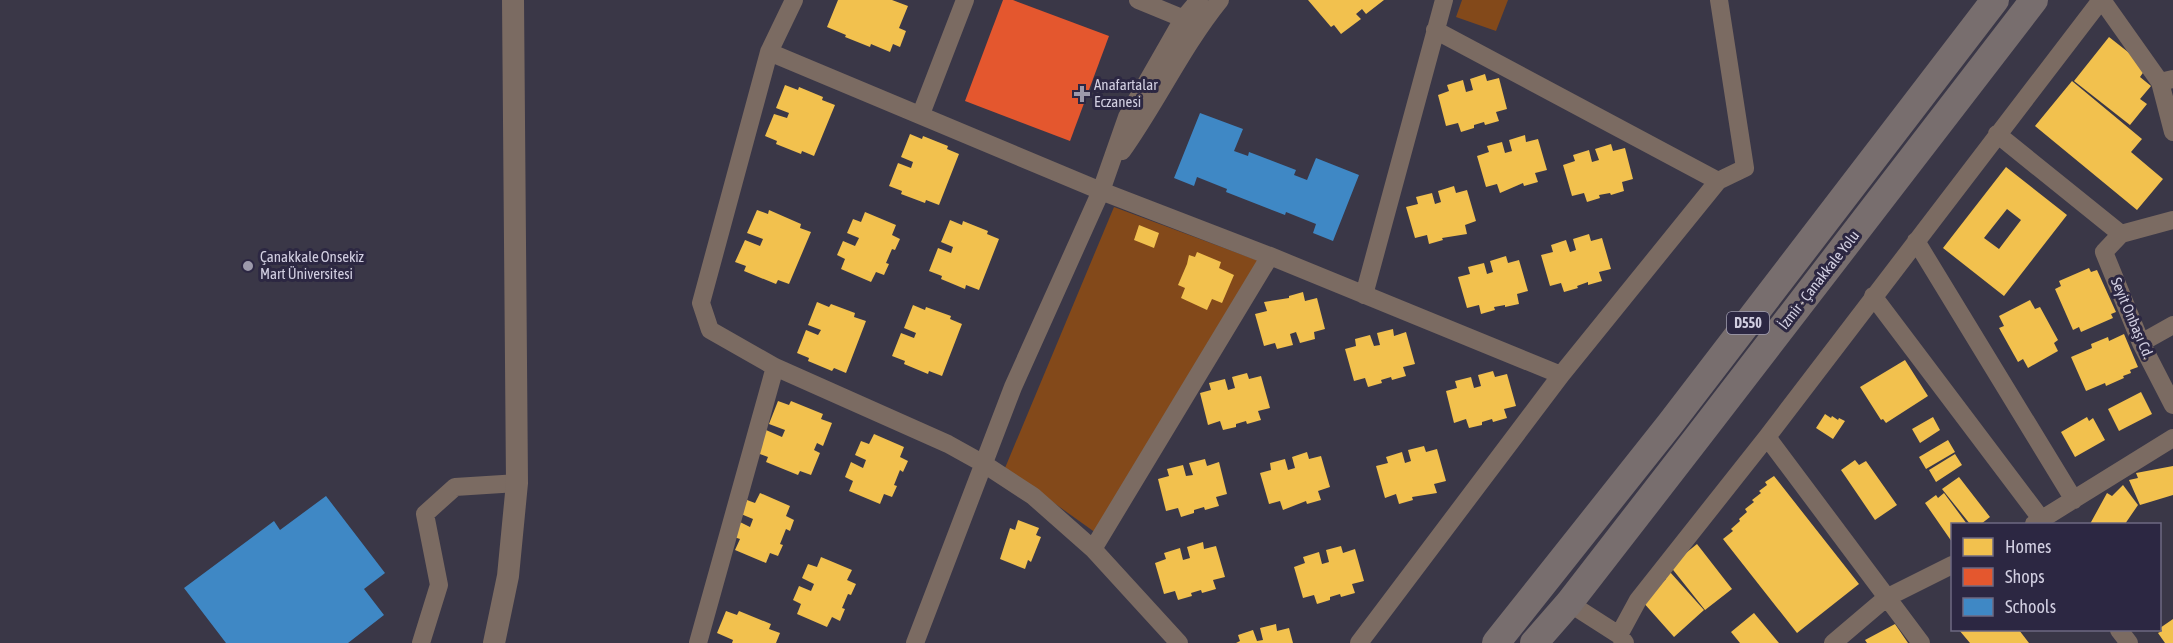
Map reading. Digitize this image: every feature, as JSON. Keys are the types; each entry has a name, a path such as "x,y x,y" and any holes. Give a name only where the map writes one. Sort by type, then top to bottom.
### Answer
{"highway":[{"path":"1952,55 1989,0"},
{"name":"İzmir - Çanakkale Yolu","path":"1496,643 1670,424 1995,0"},
{"name":"İzmir - Çanakkale Yolu","path":"1534,643 1569,603 2034,0"}],"street":[{"path":"494,643 508,576 517,483 513,0"},
{"path":"794,0 769,52 701,303 710,330 775,367 948,444 1033,496 1093,549 1179,643"},
{"path":"921,114 965,0"},
{"path":"1138,0 1191,22"},
{"path":"915,643 1013,387 1101,191 1127,117 1191,22 1199,0"},
{"path":"1191,22 1220,0"},
{"path":"1364,295 1444,0"},
{"path":"1359,643 1561,375 1718,181 1744,168 1719,0"},
{"path":"1569,603 1622,639 1638,600 1767,437 1997,134 2102,0 2167,81 2173,132"},
{"path":"1435,30 1718,181"},
{"path":"769,52 1101,191 1270,256 1561,375"},
{"path":"1997,134 2121,234 2173,220"},
{"name":"Seyit Onbaşı Cd.","path":"2121,234 2104,252 2141,343 2173,405"},
{"path":"1916,241 2074,500"},
{"path":"1093,549 1270,256"},
{"path":"1873,297 2040,523 2173,438"},
{"path":"2141,343 2173,325"},
{"path":"698,643 775,367"},
{"path":"1767,437 1921,643"},
{"path":"421,643 439,585 424,514 455,487 517,483"},
{"path":"1833,643 1886,598 1951,566"}],"shaded area":[{"path":"1462,0 1508,0 1496,31 1456,17"},
{"path":"1114,207 1259,261 1096,533 1005,468"}],"building: Homes":[{"path":"838,0 892,0 908,6 899,28 906,31 900,47 893,44 890,52 871,44 870,47 827,27"},
{"path":"1308,0 1384,0 1366,14 1362,9 1356,14 1361,19 1341,34 1334,25 1331,27"},
{"path":"2109,37 2147,67 2140,77 2151,86 2140,99 2147,104 2130,125 2074,81"},
{"path":"1485,74 1487,81 1499,78 1507,109 1496,112 1499,121 1485,125 1484,122 1461,132 1458,123 1446,126 1438,95 1449,91 1447,85 1463,80 1466,92 1473,90 1470,79"},
{"path":"2072,81 2142,139 2131,152 2163,179 2137,210 2035,126"},
{"path":"785,85 798,90 799,87 835,105 814,156 802,151 801,154 776,144 777,141 765,136 774,114 787,118 789,113 776,108"},
{"path":"910,134 922,139 923,136 948,146 947,149 959,154 939,205 926,200 925,203 901,194 902,191 889,186 898,163 911,168 913,162 901,157"},
{"path":"1525,135 1526,142 1538,139 1547,170 1535,173 1538,182 1524,186 1523,183 1500,193 1497,184 1486,187 1477,156 1489,152 1487,146 1502,142 1505,153 1512,151 1509,140"},
{"path":"1611,144 1613,151 1625,148 1633,179 1622,182 1624,191 1611,195 1610,193 1599,195 1600,198 1587,202 1584,193 1572,196 1563,165 1575,161 1573,155 1589,150 1592,162 1599,160 1595,149"},
{"path":"2006,167 2067,215 2004,296 1943,248","holes":["2007,209 2021,220 1999,249 1984,238"]},
{"path":"1454,186 1456,193 1467,190 1476,221 1465,225 1467,234 1442,238 1443,240 1429,244 1427,235 1415,238 1406,207 1418,204 1416,197 1432,193 1435,204 1441,202 1438,191"},
{"path":"757,210 768,214 769,210 801,224 800,228 811,232 789,284 778,280 776,284 744,271 746,266 735,262 745,240 760,246 763,239 747,233"},
{"path":"865,212 896,225 892,235 900,239 895,250 892,249 884,275 876,272 871,282 841,269 845,259 837,255 843,241 855,246 859,238 847,233 853,219 861,222"},
{"path":"950,220 962,225 963,221 988,231 987,234 999,239 979,290 966,285 965,289 929,271 938,248 951,253 953,247 941,242"},
{"path":"1139,225 1159,233 1154,248 1134,240"},
{"path":"1589,234 1591,241 1602,238 1611,269 1599,272 1602,281 1588,285 1588,282 1564,292 1561,283 1550,286 1541,255 1553,252 1551,245 1566,240 1570,252 1576,250 1573,239"},
{"path":"1197,252 1221,262 1219,268 1234,275 1222,303 1212,299 1207,310 1181,298 1185,288 1178,285 1189,255 1195,257"},
{"path":"1506,256 1508,263 1519,260 1528,291 1517,294 1519,304 1494,307 1495,310 1481,314 1479,305 1467,308 1458,277 1470,274 1468,267 1484,263 1487,274 1493,272 1490,261"},
{"path":"2089,268 2091,272 2097,270 2116,312 2111,314 2113,318 2081,332 2079,327 2073,330 2055,289 2061,286 2059,281"},
{"path":"1303,292 1305,301 1317,298 1325,329 1314,332 1315,339 1300,343 1296,332 1290,334 1293,345 1277,349 1275,343 1264,346 1255,314 1267,311 1264,302 1289,298 1289,296"},
{"path":"2030,300 2035,309 2040,307 2058,340 2054,343 2058,351 2028,368 2023,359 2018,362 1999,328 2004,326 1999,316"},
{"path":"817,302 829,307 831,304 855,313 854,317 866,321 846,373 834,368 832,371 808,361 809,358 797,353 806,330 818,335 821,330 808,325"},
{"path":"913,305 951,316 950,319 962,324 942,376 929,371 928,374 892,356 901,333 914,338 916,333 904,328"},
{"path":"1393,329 1394,336 1406,332 1415,364 1403,367 1406,376 1392,380 1391,377 1381,380 1382,383 1368,387 1365,378 1354,381 1345,349 1356,346 1355,339 1370,335 1374,346 1380,345 1377,333"},
{"path":"2124,334 2138,367 2130,370 2131,373 2123,376 2124,378 2086,391 2071,357 2092,348 2091,344 2108,337 2109,341"},
{"path":"1905,360 1928,396 1886,423 1883,419 1881,420 1860,387"},
{"path":"1493,371 1495,377 1507,374 1516,406 1504,409 1507,418 1493,422 1492,419 1482,422 1482,425 1469,428 1466,419 1454,423 1446,391 1457,388 1455,381 1471,377 1474,388 1481,386 1478,375"},
{"path":"1247,373 1249,379 1261,376 1270,408 1258,411 1261,420 1247,424 1246,421 1236,424 1236,427 1223,430 1220,421 1208,425 1200,393 1211,390 1209,383 1225,379 1228,390 1235,388 1232,377"},
{"path":"2141,392 2152,414 2119,431 2108,409"},
{"path":"778,401 789,405 791,401 823,414 821,419 832,423 823,446 817,443 814,450 820,453 811,475 800,471 798,475 766,462 768,457 757,453 766,430 782,437 785,430 769,424"},
{"path":"1825,414 1845,421 1833,439 1816,428"},
{"path":"1933,417 1940,430 1920,443 1912,429"},
{"path":"2087,417 2089,421 2093,418 2105,440 2075,457 2061,432"},
{"path":"874,434 904,447 900,457 908,461 903,472 900,470 892,497 884,494 880,504 849,491 853,481 845,477 851,462 863,468 866,460 855,455 861,441 869,444"},
{"path":"1948,440 1955,452 1926,469 1919,457"},
{"path":"1424,446 1426,452 1437,449 1446,481 1434,484 1437,493 1412,497 1413,500 1399,504 1396,494 1385,498 1376,466 1388,463 1386,457 1402,452 1405,463 1411,461 1408,450"},
{"path":"1307,452 1309,459 1321,456 1330,487 1318,491 1321,500 1307,504 1306,501 1283,510 1280,501 1269,504 1260,473 1271,470 1270,463 1285,459 1288,470 1295,468 1292,457"},
{"path":"1955,454 1962,465 1936,482 1929,470"},
{"path":"1205,459 1207,466 1219,462 1227,494 1216,497 1219,506 1205,510 1204,507 1181,517 1178,508 1166,511 1158,479 1169,476 1167,469 1183,465 1186,476 1193,475 1189,463"},
{"path":"1855,460 1859,465 1866,461 1897,505 1875,520 1841,470"},
{"path":"2173,466 2173,495 2140,505 2129,480 2138,478 2136,473"},
{"path":"1774,476 1859,584 1797,633 1723,539 1733,531 1731,529 1747,512 1745,509 1754,502 1752,500 1767,485 1765,482"},
{"path":"1959,477 1990,517 1982,523 1969,523 1942,489"},
{"path":"2123,485 2138,505 2126,523 2091,523 2107,493 2112,496"},
{"path":"760,493 790,506 786,516 794,520 790,531 786,529 778,556 770,553 766,563 735,550 740,539 731,536 738,521 750,527 753,519 741,514 747,500 755,503"},
{"path":"1944,493 1966,523 1951,523 1951,541 1925,503 1936,495 1938,498"},
{"path":"1018,520 1039,528 1036,535 1041,537 1031,562 1028,560 1025,569 1000,559 1010,528 1015,530"},
{"path":"1203,542 1204,549 1216,546 1225,577 1213,580 1216,589 1202,593 1201,590 1191,593 1192,596 1178,600 1175,591 1164,594 1155,563 1166,559 1164,553 1180,548 1183,560 1190,558 1187,547"},
{"path":"1697,544 1732,589 1705,610 1670,566"},
{"path":"1341,546 1343,553 1355,549 1364,581 1352,584 1355,593 1341,597 1340,594 1317,604 1314,595 1303,598 1294,567 1305,563 1303,557 1319,552 1322,564 1329,562 1326,550"},
{"path":"821,557 852,570 847,580 856,584 851,595 848,594 840,621 832,617 827,627 797,614 801,604 793,600 799,586 811,591 814,584 802,578 808,564 817,567"},
{"path":"1670,572 1704,610 1674,637 1642,601 1666,579 1664,577"},
{"path":"726,611 737,615 739,611 771,624 769,629 780,633 776,643 732,643 733,640 717,633"},
{"path":"1754,613 1779,643 1740,643 1731,632"},
{"path":"2173,619 2173,643 2165,643 2158,633 2162,631 2161,627"},
{"path":"1276,624 1277,631 1289,628 1293,643 1236,643 1240,641 1238,635 1253,630 1257,641 1263,640 1260,628"},
{"path":"1895,624 1908,643 1867,643 1865,640"},
{"path":"1960,631 2020,631 2029,643 1970,643"}],"building: Shops":[{"path":"1003,0 1013,0 1109,36 1070,141 965,101"}],"building: Schools":[{"path":"1200,113 1243,129 1234,151 1248,156 1249,152 1296,170 1294,175 1307,180 1316,158 1359,175 1333,241 1313,233 1316,224 1286,212 1285,215 1226,192 1227,189 1197,177 1194,186 1174,178"},
{"path":"326,496 385,573 364,589 384,615 348,643 226,643 184,588 274,521 280,530"}],"place":[{"name":"Anafartalar Eczanesi","path":"1082,94"},
{"name":"Çanakkale Onsekiz Mart Üniversitesi","path":"248,266"}]}
